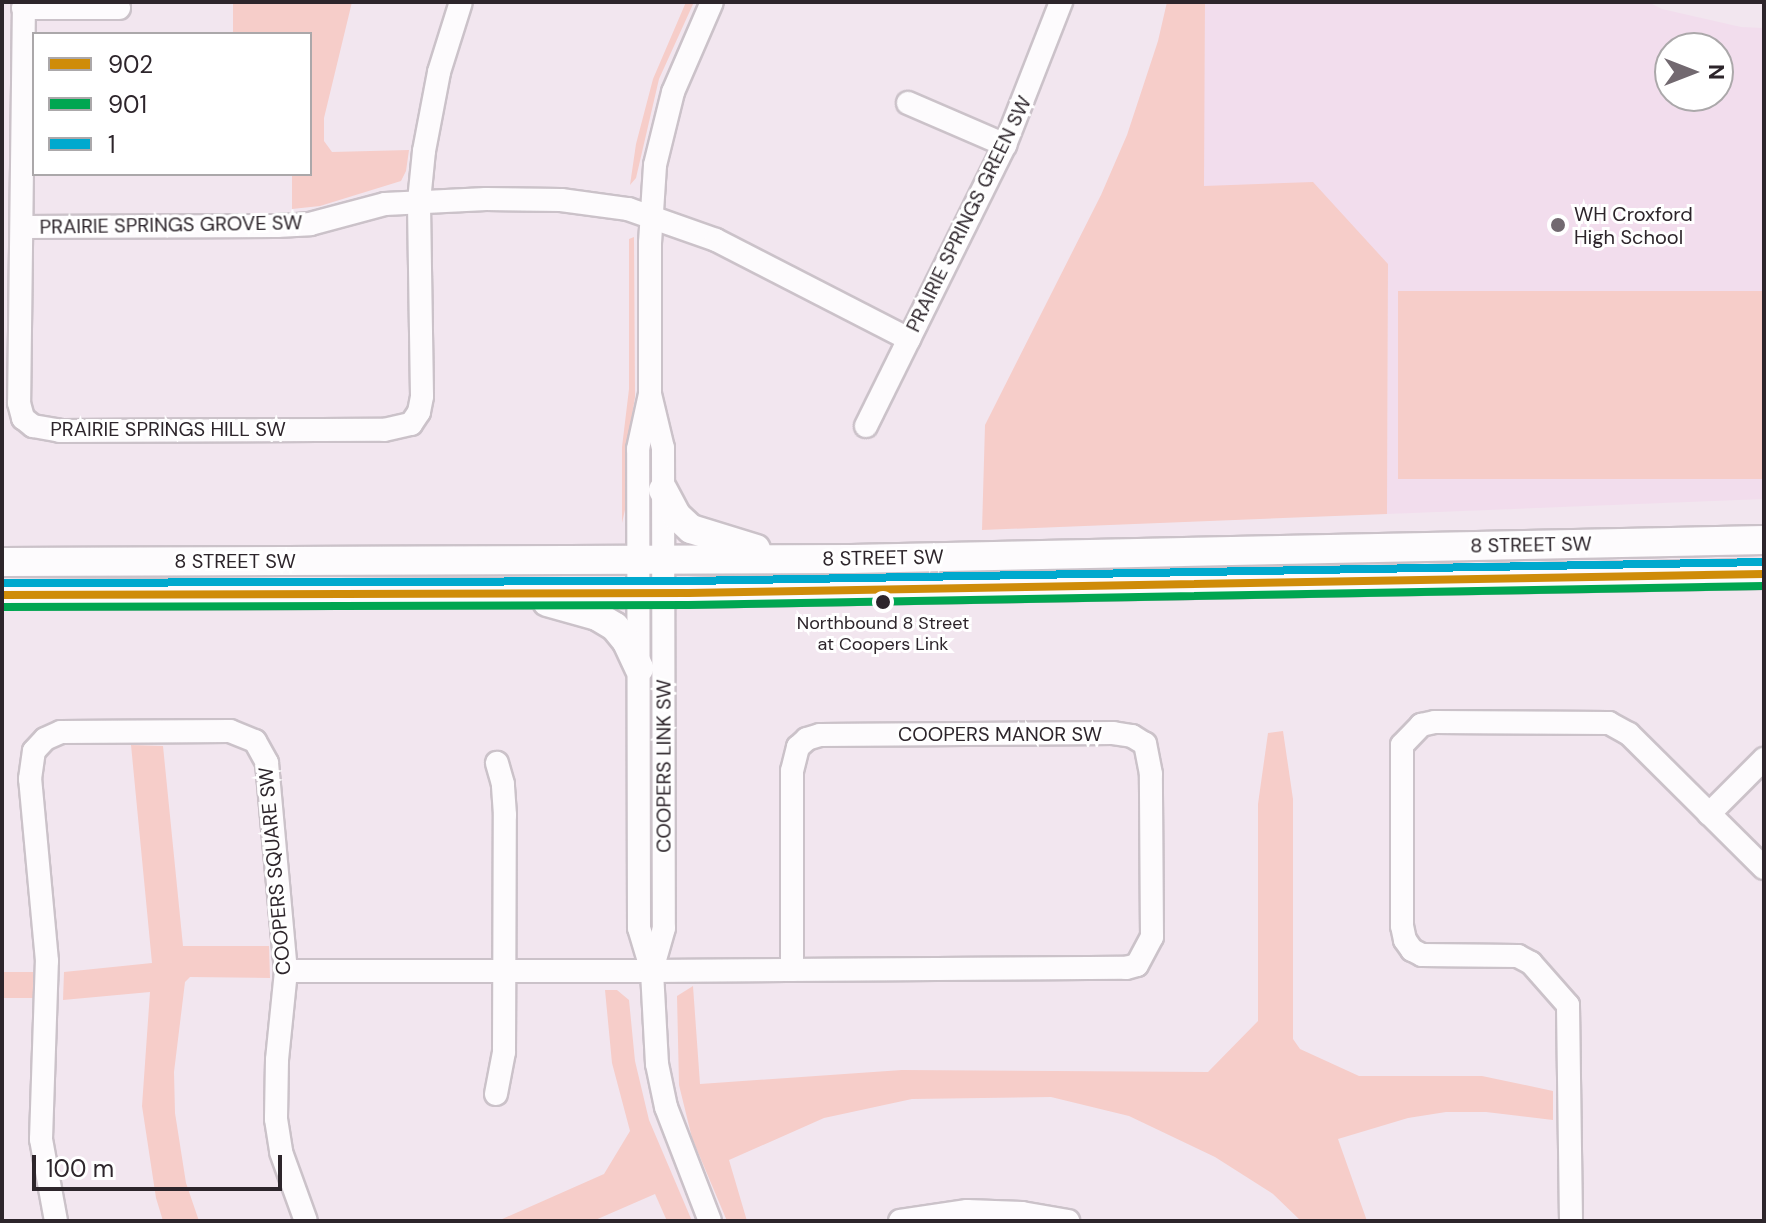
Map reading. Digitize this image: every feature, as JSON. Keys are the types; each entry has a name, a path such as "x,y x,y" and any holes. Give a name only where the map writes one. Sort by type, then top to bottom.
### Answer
{"main road":[{"path":"663,490 677,516 691,529 792,559"},
{"name":"8 STREET SW","path":"2,562 792,559 1764,540"},
{"name":"8 STREET SW","path":"2,595 651,593 1764,574"},
{"path":"516,593 597,616 615,627 627,642 639,668"}],"street":[{"path":"419,201 431,108 461,2"},
{"path":"651,560 638,449 650,394 651,217 655,165 663,126 686,56 712,2"},
{"name":"PRAIRIE SPRINGS GREEN SW","path":"651,217 716,240 909,339 1005,145 1061,2"},
{"path":"24,5 119,8"},
{"name":"PRAIRIE SPRINGS HILL SW","path":"24,5 19,403 23,418 33,426 60,431 384,430 411,424 419,412 422,396 419,201"},
{"path":"908,103 1005,145"},
{"name":"PRAIRIE SPRINGS GROVE SW","path":"22,227 310,224 385,204 419,201 561,200 628,209 651,217"},
{"path":"866,426 909,339"},
{"path":"650,394 661,431 663,490 651,560"},
{"name":"COOPERS LINK SW","path":"651,560 664,928 652,971"},
{"name":"COOPERS LINK SW","path":"651,593 639,668 639,928 652,971 657,1064 666,1107 710,1221"},
{"path":"1571,1221 1568,1005 1531,963 1518,956 1422,955 1412,950 1405,940 1402,926 1402,745 1421,725 1435,722 1609,723 1629,734 1764,868"},
{"name":"COOPERS SQUARE SW","path":"56,1221 41,1139 47,961 30,779 34,751 45,739 61,732 230,731 255,741 267,763 286,971 277,1060 276,1119 281,1152 306,1221"},
{"name":"COOPERS MANOR SW","path":"286,971 652,971 1126,968 1137,965 1152,937 1151,774 1145,744 1132,736 1113,733 820,735 807,739 798,747 792,771 792,970"},
{"path":"1709,814 1764,759"},
{"path":"496,1094 504,1052 505,971 505,815 503,784 497,763"},
{"path":"900,1221 967,1211 1022,1213 1068,1221"}],"shaded area":[{"path":"233,2 352,2 324,118 324,141 332,152 409,150 401,181 320,206 292,209 292,176 312,176 312,32 233,32"},
{"path":"686,2 694,2 659,79 636,178 630,185 636,144 653,79"},
{"path":"1167,2 1205,2 1204,186 1313,182 1388,264 1387,514 982,530 985,425 1101,195 1127,135 1158,41"},
{"name":"WH Croxford High School","path":"1205,2 1648,2 1662,9 1741,27 1764,28 1764,499 1387,514 1388,264 1203,186"},
{"path":"634,237 635,397 628,442 627,501 622,523 622,447 629,389 629,239"},
{"path":"1398,291 1764,291 1764,479 1398,479"},
{"path":"1283,731 1293,799 1293,1039 1300,1049 1359,1076 1482,1076 1553,1091 1553,1120 1486,1112 1446,1112 1408,1118 1338,1139 1367,1221 1301,1221 1273,1194 1215,1157 1129,1116 1051,1097 912,1099 824,1118 729,1160 747,1221 727,1221 692,1138 679,1085 677,996 693,986 700,1084 902,1070 1208,1072 1258,1021 1258,804 1268,733"},
{"path":"131,745 163,746 183,946 269,946 270,978 190,977 185,982 174,1072 175,1113 186,1183 199,1221 163,1221 156,1198 142,1106 150,992 63,1000 64,972 152,963"},
{"path":"2,972 33,972 33,998 2,998"},
{"path":"605,990 617,990 629,1000 635,1061 649,1120 692,1221 667,1221 655,1194 593,1221 454,1221 500,1220 604,1174 630,1131 612,1063"}],"transit line":[{"name":"1","path":"2,583 688,581 1764,562"},
{"name":"902","path":"2,595 688,593 1764,574"},
{"name":"901","path":"2,607 688,605 1764,586"}],"place":[{"name":"WH Croxford High School","path":"1558,225"},
{"name":"Northbound 8 Street at Coopers Link","path":"883,602"}]}
